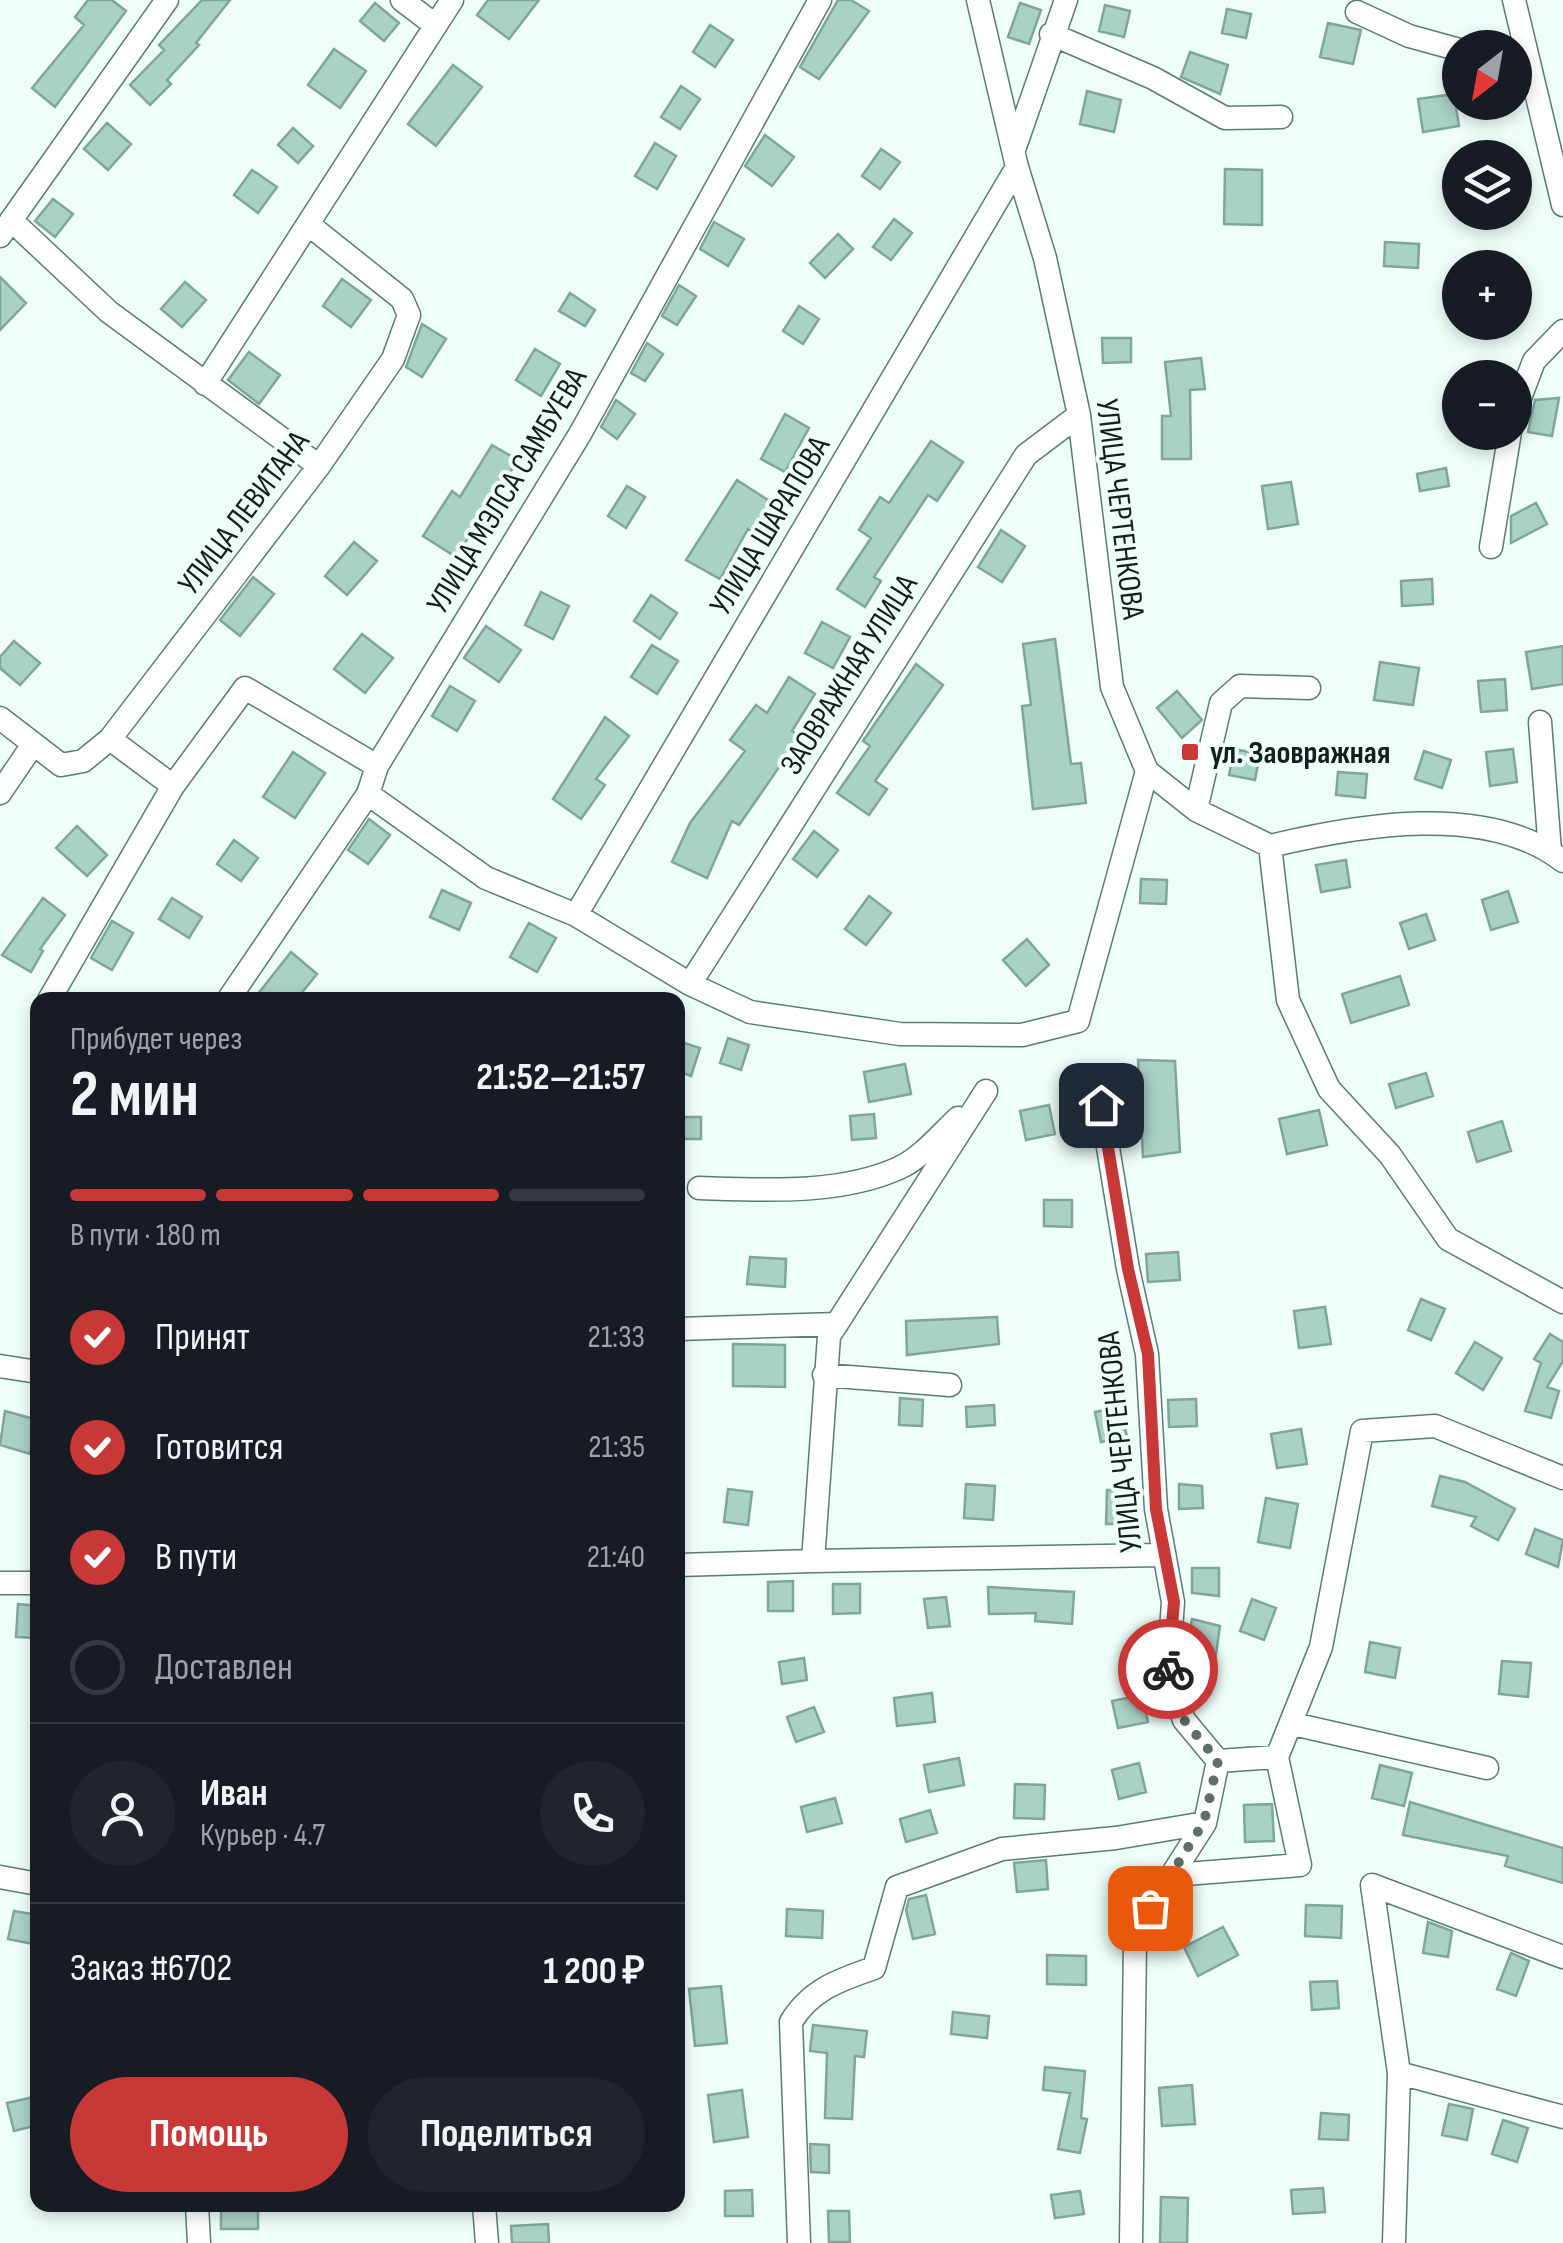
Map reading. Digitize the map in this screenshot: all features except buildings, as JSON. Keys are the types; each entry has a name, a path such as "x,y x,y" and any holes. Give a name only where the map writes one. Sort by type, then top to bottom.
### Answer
{"street":[{"path":"168,0 5,228 109,312 319,466"},
{"path":"402,0 436,25"},
{"path":"205,384 452,0"},
{"name":"УЛИЦА МЭЛСА САМБУЕВА","path":"233,992 368,794 378,766 580,434 820,0"},
{"name":"УЛИЦА ЧЕРТЕНКОВА","path":"978,0 1016,159 1046,258 1079,415 1112,686 1146,771"},
{"name":"УЛИЦА ШАРАПОВА","path":"576,916 1016,159 1051,34 1066,0"},
{"path":"1514,0 1518,30"},
{"path":"1357,12 1408,36 1442,45"},
{"path":"1051,34 1153,78 1225,118 1281,118"},
{"path":"1532,97 1563,204"},
{"name":"УЛИЦА ЛЕВИТАНА","path":"0,718 61,765 83,761 110,738 319,466 393,358 409,315 402,299 308,224"},
{"path":"1532,371 1542,348 1563,331"},
{"name":"ЗАОВРАЖНАЯ УЛИЦА","path":"690,984 1026,455 1079,415"},
{"path":"1491,547 1507,450"},
{"path":"1196,810 1222,703 1240,686 1308,688"},
{"path":"54,992 173,786 244,688 378,766"},
{"path":"1540,722 1556,856"},
{"path":"110,738 173,786"},
{"path":"0,793 32,746"},
{"path":"368,794 486,878 576,916 690,984 750,1012 900,1034 1022,1035 1078,1021 1146,771 1196,810 1270,846 1390,822 1470,828 1536,841 1556,856"},
{"path":"1270,846 1288,1000 1329,1089 1390,1155 1448,1239 1563,1302"},
{"path":"698,1188 793,1188 858,1180 901,1167 986,1091 830,1336 813,1561"},
{"name":"УЛИЦА ЧЕРТЕНКОВА","path":"1101,1105 1128,1269 1148,1354 1162,1555 1174,1602 1168,1670 1184,1720 1218,1761"},
{"path":"685,1329 837,1324"},
{"path":"0,1366 30,1371"},
{"path":"824,1376 950,1385"},
{"path":"1173,1875 1300,1865 1277,1757 1322,1647 1362,1430 1435,1426 1563,1478"},
{"path":"685,1565 1162,1555"},
{"path":"0,1583 30,1583"},
{"path":"1292,1724 1487,1768"},
{"path":"1131,2243 1135,1942 1150,1908 1204,1822 1218,1761 1277,1757"},
{"path":"798,2243 791,2022 803,2002 834,1982 874,1968 897,1887 1002,1849 1116,1838 1204,1822"},
{"path":"0,1877 30,1883"},
{"path":"1394,2243 1399,2073 1372,1885 1563,1957"},
{"path":"1399,2073 1563,2116"},
{"path":"197,2212 199,2243"},
{"path":"485,2212 487,2243"}],"way so far":[{"path":"1150,1908 1204,1822 1218,1761 1184,1720 1168,1669"}],"place":[{"name":"ул. Заовражная","path":"1190,752"}],"route":[{"path":"1101,1105 1128,1269 1148,1354 1156,1509 1174,1602 1168,1669"}]}
